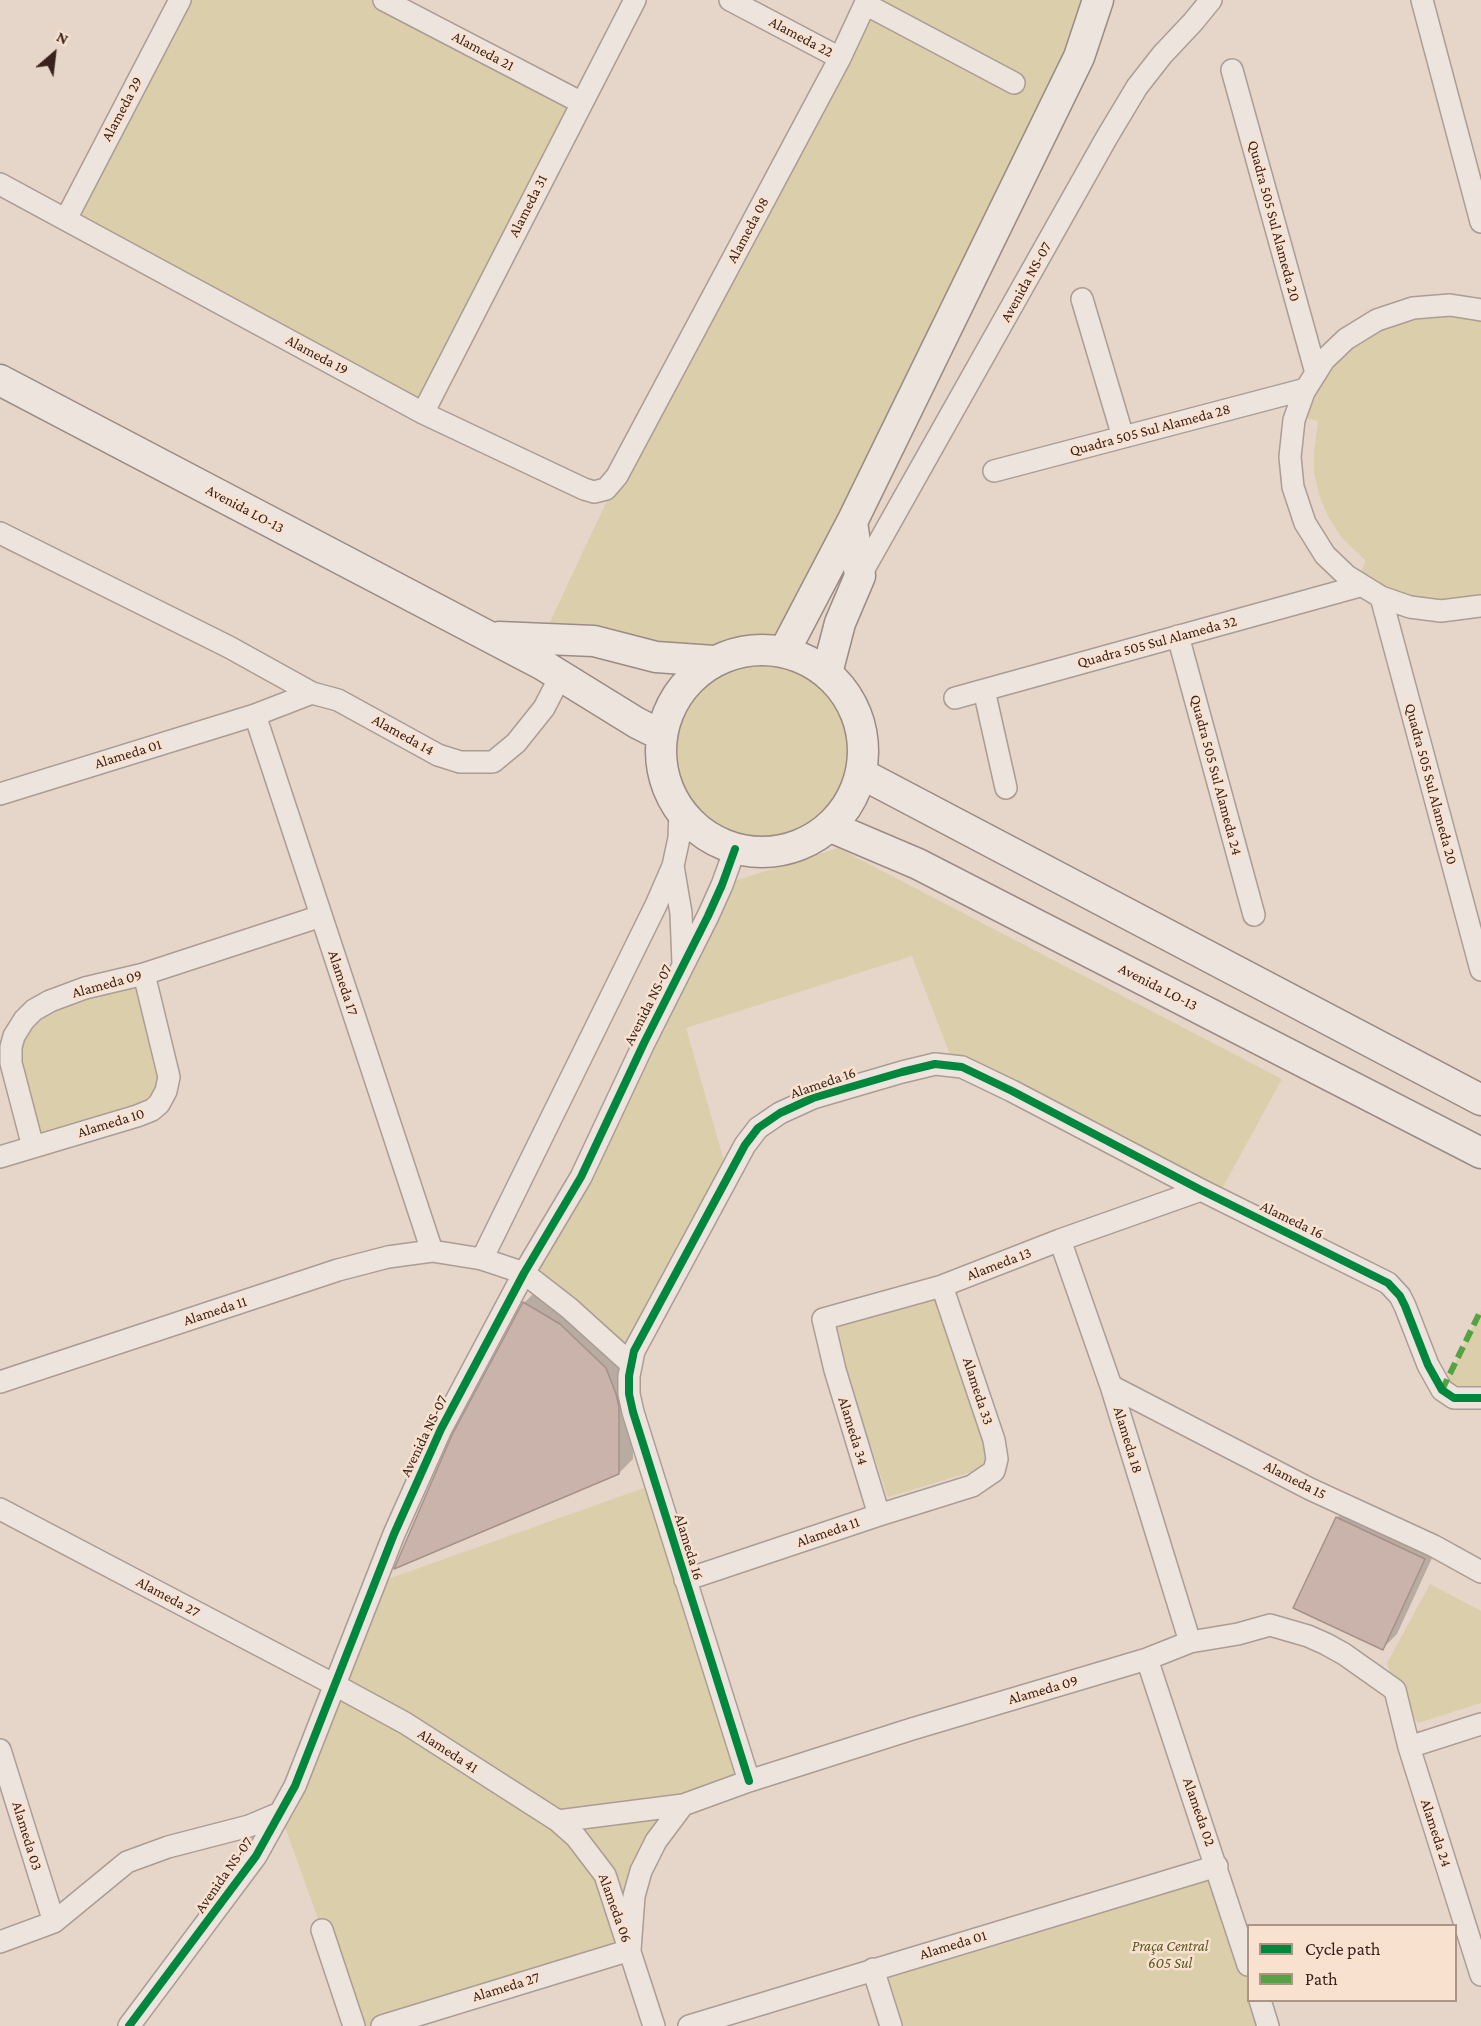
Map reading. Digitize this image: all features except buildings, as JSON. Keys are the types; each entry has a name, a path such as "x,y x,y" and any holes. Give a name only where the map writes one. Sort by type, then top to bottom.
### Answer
{"street":[{"name":"Alameda 29","path":"66,219 180,0"},
{"name":"Alameda 21","path":"384,0 408,5 582,103"},
{"name":"Alameda 31","path":"423,413 634,0"},
{"name":"Alameda 22","path":"730,0 840,58"},
{"path":"784,652 852,522 1079,57 1098,0"},
{"name":"Avenida NS-07","path":"827,673 840,623 860,576 1125,107 1162,55 1211,0"},
{"path":"1422,0 1481,222"},
{"name":"Alameda 08","path":"627,458 840,58 866,2"},
{"path":"866,2 1014,83"},
{"name":"Quadra 505 Sul Alameda 20","path":"1232,70 1302,323 1311,381"},
{"name":"Alameda 19","path":"0,184 423,413 575,485 594,492 606,489 613,483 627,458"},
{"path":"1082,299 1123,437"},
{"path":"1478,306 1435,305 1398,311 1364,326 1335,349 1311,381 1294,420 1290,457 1294,494 1305,523 1330,561 1360,586 1381,597 1410,607 1441,611 1481,606"},
{"path":"1302,323 1314,339 1335,349"},
{"name":"Avenida LO-13","path":"0,380 561,675 637,723 661,735"},
{"name":"Quadra 505 Sul Alameda 28","path":"994,471 1257,402 1311,381"},
{"path":"1257,402 1279,408 1294,420"},
{"path":"852,522 860,576"},
{"path":"0,533 229,647 312,693"},
{"path":"1314,599 1325,584 1330,561"},
{"name":"Quadra 505 Sul Alameda 32","path":"954,698 1360,586"},
{"name":"Quadra 505 Sul Alameda 20","path":"1381,597 1481,970"},
{"path":"1394,647 1397,632 1410,607"},
{"name":"Quadra 505 Sul Alameda 24","path":"1178,636 1254,915"},
{"name":"Avenida LO-13","path":"490,637 594,641 656,657 714,661"},
{"path":"760,650 784,652 807,660 827,673 846,694 859,718 864,746 862,774 850,803 831,827 802,845 769,853 735,849 714,841 680,812 669,792 662,770 661,735 670,706 682,688 714,661 737,652 760,650"},
{"name":"Alameda 14","path":"312,693 348,705 438,755 460,762 493,762 516,743 544,708 561,675"},
{"path":"984,690 1006,788"},
{"name":"Alameda 01","path":"0,794 255,715 312,693"},
{"name":"Alameda 17","path":"255,715 432,1251"},
{"path":"862,774 1481,1100"},
{"path":"482,1259 656,905 673,866 679,838 680,812"},
{"name":"Avenida LO-13","path":"831,827 918,864 1481,1153"},
{"name":"Avenida NS-07","path":"129,2026 256,1856 295,1786 393,1534 441,1429 524,1273 581,1177 722,885 735,849"},
{"path":"673,866 681,913 683,965"},
{"name":"Alameda 09","path":"33,1147 11,1063 11,1047 14,1036 24,1020 34,1010 50,1001 85,988 144,974 321,916"},
{"name":"Alameda 10","path":"0,1157 137,1116 152,1110 159,1104 166,1091 169,1077 144,974"},
{"name":"Alameda 16","path":"749,1781 633,1412 628,1376 634,1351 643,1333 745,1145 758,1128 772,1118 813,1098 924,1066 954,1065 1012,1091 1201,1190 1388,1283 1400,1296 1428,1365 1442,1390 1454,1398 1481,1398"},
{"name":"Alameda 13","path":"830,1348 823,1319 942,1286 1060,1240 1201,1190"},
{"name":"Alameda 18","path":"1060,1240 1111,1386 1190,1642"},
{"name":"Alameda 11","path":"0,1382 338,1270 388,1257 432,1251 482,1259 524,1273 569,1308 631,1364"},
{"name":"Alameda 33","path":"942,1286 996,1450 997,1465 994,1471 972,1486"},
{"name":"Alameda 34","path":"830,1348 879,1515"},
{"name":"Alameda 15","path":"1111,1386 1310,1489 1434,1546 1481,1572"},
{"name":"Alameda 11","path":"685,1580 972,1486"},
{"name":"Alameda 27","path":"0,1509 335,1684"},
{"name":"Alameda 09","path":"683,1805 912,1728 1147,1659 1190,1642 1238,1634 1270,1625 1326,1644 1395,1690"},
{"name":"Alameda 02","path":"1147,1659 1247,1962"},
{"name":"Alameda 41","path":"335,1684 405,1724 558,1821"},
{"name":"Alameda 24","path":"1395,1690 1409,1748 1476,1941 1481,1975"},
{"path":"1409,1748 1481,1724"},
{"name":"Alameda 03","path":"0,1750 54,1922"},
{"path":"558,1821 683,1805"},
{"path":"630,1950 634,1896 641,1871 656,1841 683,1805"},
{"path":"0,1942 54,1922 127,1862 168,1847 249,1826 280,1813"},
{"name":"Alameda 06","path":"558,1821 576,1837 605,1875 654,2026"},
{"name":"Alameda 01","path":"689,2026 1217,1866"},
{"path":"322,1930 354,2026"},
{"name":"Alameda 27","path":"382,2026 426,2019 630,1950"},
{"path":"873,1969 891,2026"},
{"path":"1260,2002 1268,2026"}],"green space":[{"path":"180,0 379,0 582,103 423,413 66,219"},
{"path":"867,0 1108,0 785,652 807,660 827,673 846,694 861,729 864,746 862,774 855,794 831,827 802,845 769,853 735,849 696,828 677,806 662,770 661,735 682,688 713,662 594,641 549,624 627,458"},
{"path":"1447,315 1481,319 1481,595 1462,599 1436,600 1410,597 1390,590 1360,573 1366,561 1342,538 1320,498 1314,473 1318,421 1306,418 1323,380 1341,358 1362,340 1387,327 1413,318"},
{"path":"838,848 1282,1079 1217,1198 954,1065 912,956 686,1028 728,1175 631,1364 524,1273 722,885"},
{"path":"144,974 169,1077 159,1104 33,1147 17,1031 34,1010"},
{"path":"936,1292 991,1466 888,1497 827,1317"},
{"path":"1481,1310 1481,1398 1442,1390"},
{"path":"655,1484 749,1781 683,1805 656,1841 630,1950 382,2026 354,2026 280,1813 374,1584"},
{"path":"1430,1584 1481,1611 1481,1703 1418,1723 1395,1690 1387,1663"},
{"name":"Praça Central 605 Sul","path":"1217,1866 1247,1967 1247,2002 1258,2002 1266,2026 891,2026 873,1969"}],"marked path":[{"path":"1442,1390 1481,1310"}],"cycle path":[{"path":"129,2026 256,1856 295,1786 394,1534 441,1429 524,1273 581,1177 644,1043 708,916 735,849"},
{"path":"749,1781 633,1412 629,1394 629,1376 634,1351 745,1145 758,1128 780,1113 813,1098 902,1072 935,1064 962,1067 1388,1283 1400,1296 1428,1365 1442,1390 1454,1398 1481,1398"}]}
